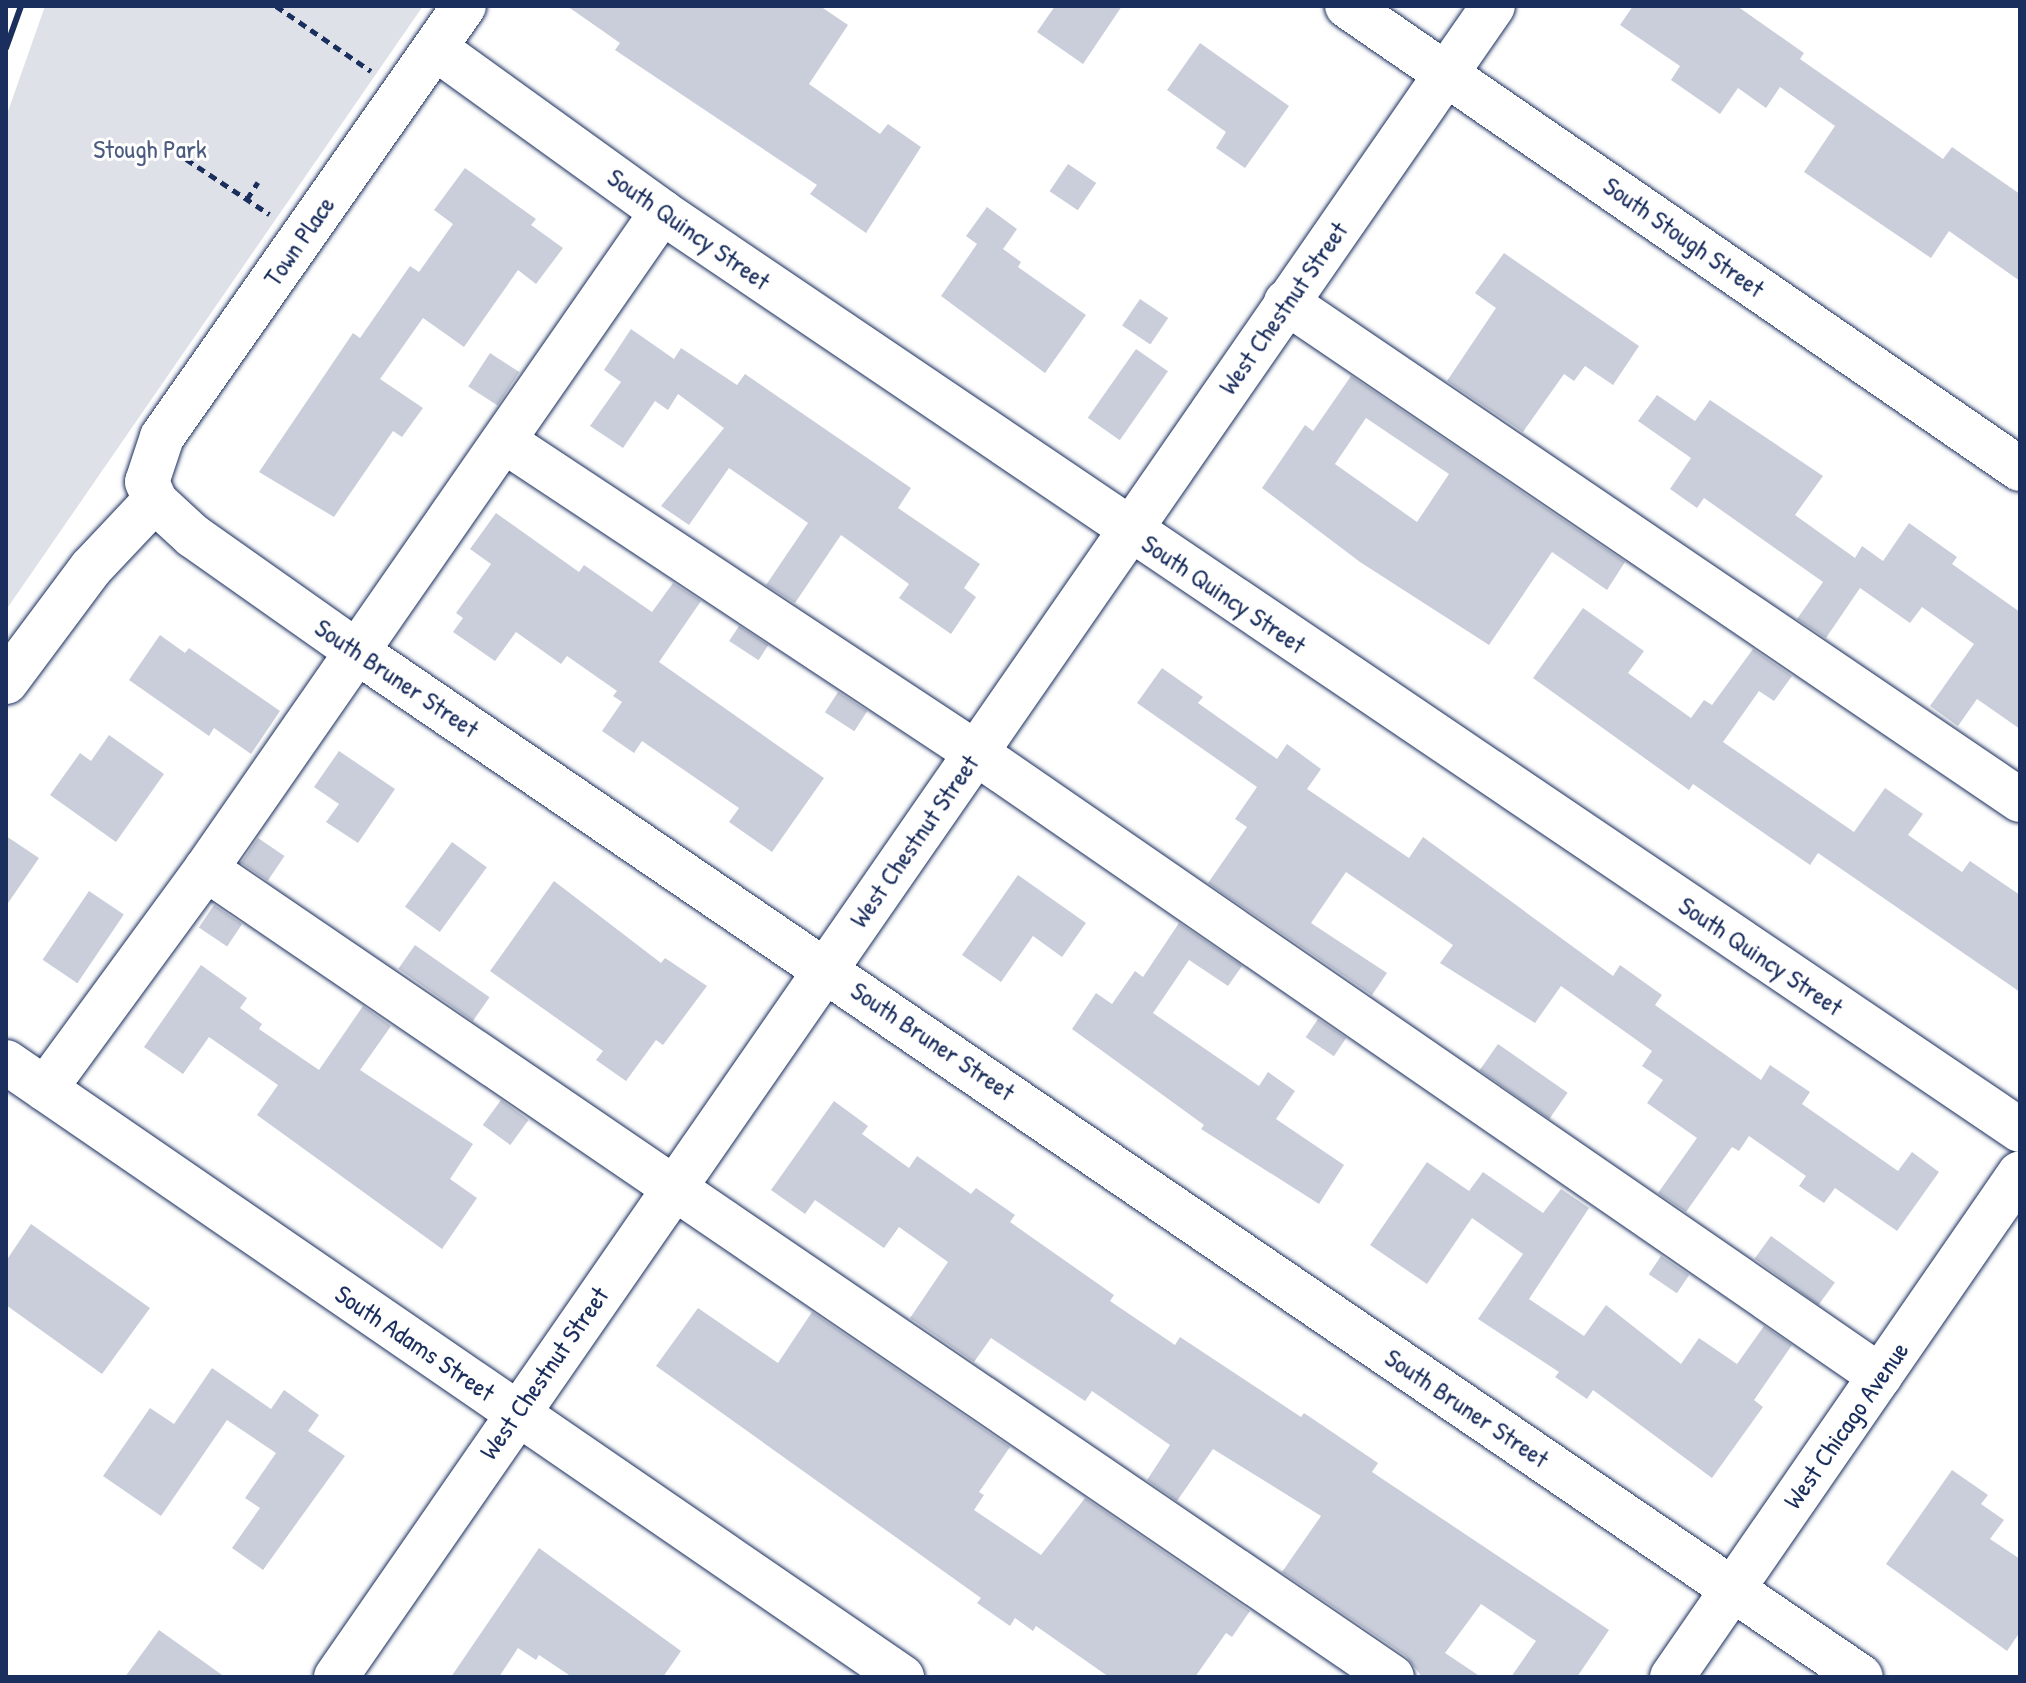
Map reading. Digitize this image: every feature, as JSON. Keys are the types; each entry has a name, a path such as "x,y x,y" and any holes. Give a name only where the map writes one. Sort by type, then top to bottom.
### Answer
{"street":[{"name":"Town Place","path":"6,682 151,491 162,437 464,6"},
{"name":"South Stough Street","path":"1347,6 2020,469"},
{"name":"West Chestnut Street","path":"336,1677 1493,6"},
{"name":"South Quincy Street","path":"435,48 662,212 2020,1130"},
{"path":"45,1089 206,869 662,212"},
{"path":"1286,302 2020,800"},
{"path":"504,441 976,753 1880,1376"},
{"name":"South Bruner Street","path":"151,491 193,536 356,651 826,968 1861,1677"},
{"path":"206,869 1392,1677"},
{"name":"South Adams Street","path":"6,1062 902,1677"},
{"name":"West Chicago Avenue","path":"1672,1677 2020,1173"}],"path":[{"path":"276,6 380,78"},
{"path":"247,199 258,182"}],"green space":[{"name":"Stough Park","path":"45,6 423,6 6,610 6,117"}],"building":[{"path":"567,6 820,6 848,25 809,84 880,134 888,124 921,147 866,233 810,194 817,185 615,50 620,43"},
{"path":"1055,6 1122,6 1083,64 1037,32"},
{"path":"1633,6 1737,6 1804,53 1800,59 1943,159 1952,147 2020,194 2020,281 1949,231 1931,258 1804,172 1835,126 1780,87 1766,108 1738,88 1720,114 1671,80 1680,66 1620,25"},
{"path":"1200,43 1289,106 1245,168 1216,148 1226,132 1167,90"},
{"path":"1068,164 1096,183 1078,210 1050,191"},
{"path":"465,168 536,219 531,225 563,248 536,284 518,270 464,347 423,318 380,379 423,408 402,437 393,431 334,517 259,472 353,333 360,338 410,266 419,272 453,224 434,210"},
{"path":"987,207 1017,229 1003,249 1021,262 1018,267 1086,315 1045,373 941,296 977,244 966,236"},
{"path":"1504,253 1639,346 1613,385 1585,366 1574,381 1564,374 1523,432 1447,381 1496,308 1475,293"},
{"path":"1140,299 1168,318 1150,345 1122,326"},
{"path":"631,329 674,359 681,348 737,385 745,374 911,488 898,508 980,564 964,588 976,597 951,634 899,598 909,584 841,535 795,603 766,585 808,523 729,468 689,525 661,506 724,428 678,394 668,410 655,401 623,448 590,426 621,382 604,370"},
{"path":"1136,349 1168,371 1120,440 1088,418"},
{"path":"490,353 519,372 498,406 468,387"},
{"path":"1351,376 1625,562 1607,590 1552,552 1489,645 1360,562 1262,488 1305,425 1313,431","holes":["1366,418 1449,474 1417,522 1335,464"]},
{"path":"1657,395 1695,421 1710,400 1823,476 1795,515 1855,558 1862,546 1883,561 1909,523 1957,557 1952,564 2020,612 2020,729 1977,699 1958,726 1930,706 1974,644 1922,607 1910,623 1860,588 1826,638 1797,619 1823,582 1704,498 1697,508 1670,489 1691,458 1638,421"},
{"path":"496,513 579,572 584,565 652,612 673,583 701,601 659,662 824,778 772,852 729,822 739,808 642,741 634,753 602,731 622,702 613,696 617,691 567,656 561,664 516,632 495,661 453,632 463,618 456,613 491,564 470,549"},
{"path":"1583,608 1644,651 1628,673 1691,718 1704,700 1712,705 1753,649 1792,676 1774,701 1759,691 1723,742 1854,832 1885,788 1923,814 1908,835 1962,872 1970,861 2020,895 2020,992 1818,853 1810,865 1693,784 1689,790 1533,678"},
{"path":"739,626 768,645 759,660 729,641"},
{"path":"160,635 185,653 189,648 280,711 251,754 214,728 209,736 129,680"},
{"path":"1162,668 1203,697 1198,703 1277,759 1287,744 1321,769 1307,789 1409,858 1423,837 1613,976 1620,965 1662,995 1655,1005 1761,1080 1770,1065 1810,1092 1802,1104 1898,1171 1912,1152 1939,1172 1897,1231 1835,1188 1824,1203 1799,1186 1806,1176 1749,1136 1739,1151 1732,1147 1686,1212 1658,1193 1697,1138 1647,1103 1663,1080 1642,1066 1652,1051 1561,986 1535,1023 1440,963 1453,945 1346,872 1311,923 1387,973 1372,995 1208,883 1247,827 1235,819 1257,787 1137,703"},
{"path":"838,692 867,711 854,731 825,712"},
{"path":"109,735 164,774 116,842 50,795 80,753 91,761"},
{"path":"339,751 395,789 358,843 326,822 339,804 314,787"},
{"path":"6,836 39,858 6,906"},
{"path":"258,838 285,856 268,881 241,863"},
{"path":"452,842 487,867 440,932 405,907"},
{"path":"1018,875 1086,923 1062,957 1033,936 1001,982 962,955"},
{"path":"554,881 661,963 665,958 707,986 663,1045 656,1040 626,1081 596,1060 603,1051 490,971"},
{"path":"89,891 124,914 77,983 43,960"},
{"path":"214,905 242,924 227,946 199,927"},
{"path":"1179,923 1242,966 1228,986 1189,960 1153,1013 1259,1086 1268,1072 1295,1091 1276,1119 1344,1165 1319,1204 1201,1129 1204,1125 1072,1029 1096,993 1112,1004 1135,971 1143,977"},
{"path":"415,945 490,997 473,1021 398,969"},
{"path":"201,965 247,998 240,1008 262,1024 259,1029 319,1070 363,1006 391,1026 360,1070 473,1144 450,1179 477,1198 442,1249 257,1115 278,1085 209,1037 183,1074 144,1047"},
{"path":"1318,1019 1346,1038 1334,1056 1306,1037"},
{"path":"1498,1044 1568,1093 1549,1119 1480,1070"},
{"path":"501,1100 529,1120 510,1145 483,1125"},
{"path":"834,1101 868,1126 862,1134 909,1168 917,1156 971,1194 976,1188 1015,1215 1010,1222 1114,1295 1110,1301 1175,1345 1180,1337 1301,1417 1304,1413 1378,1463 1372,1472 1609,1630 1577,1677 1511,1677 1536,1641 1481,1604 1445,1653 1481,1677 1422,1677 1406,1656 1282,1572 1321,1516 1213,1449 1177,1501 1147,1480 1170,1445 1092,1391 1085,1401 991,1338 974,1362 910,1318 948,1262 899,1227 884,1248 815,1200 805,1214 771,1190"},
{"path":"1427,1162 1469,1191 1483,1172 1543,1213 1561,1189 1589,1208 1529,1299 1584,1336 1606,1305 1681,1364 1699,1338 1737,1364 1764,1326 1792,1345 1754,1400 1763,1407 1712,1478 1593,1390 1587,1399 1555,1377 1559,1372 1478,1319 1523,1254 1472,1218 1427,1284 1370,1245"},
{"path":"31,1224 150,1308 102,1374 6,1305 6,1261"},
{"path":"1771,1236 1835,1282 1818,1305 1755,1259"},
{"path":"1661,1256 1689,1275 1677,1293 1649,1274"},
{"path":"698,1308 778,1363 812,1312 1010,1447 979,1492 984,1495 974,1510 1041,1555 1085,1498 1250,1611 1232,1637 1226,1633 1195,1677 1109,1677 1036,1626 1033,1631 1015,1618 1010,1626 977,1603 981,1598 656,1366"},
{"path":"212,1368 271,1409 284,1390 319,1415 308,1431 345,1456 263,1570 232,1548 260,1508 245,1498 276,1453 227,1420 161,1516 103,1476 150,1408 174,1424"},
{"path":"1952,1470 1988,1495 1981,1504 2004,1520 1990,1539 2020,1559 2020,1632 2007,1651 1886,1564"},
{"path":"539,1548 681,1651 663,1677 572,1677 539,1655 536,1660 518,1648 499,1677 451,1677"},
{"path":"159,1630 225,1677 125,1677"}],"railway":[{"path":"6,48 21,6"}]}
